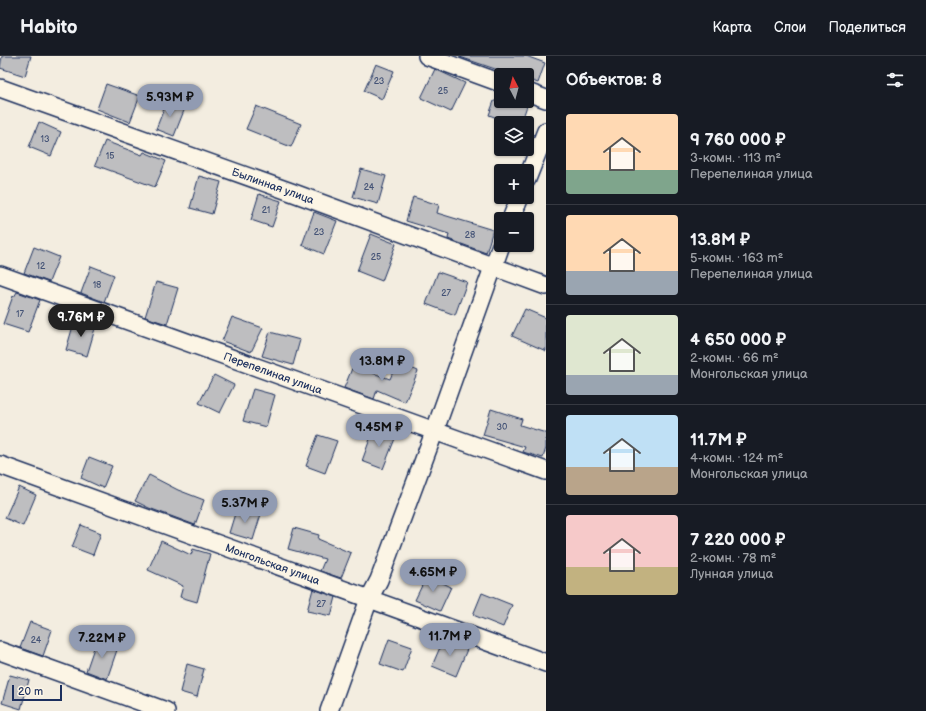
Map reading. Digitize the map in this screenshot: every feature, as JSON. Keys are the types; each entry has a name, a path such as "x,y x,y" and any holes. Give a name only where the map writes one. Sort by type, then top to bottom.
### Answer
{"street":[{"path":"427,56 494,80"},
{"name":"Былинная улица","path":"0,88 291,192 546,286"},
{"path":"534,95 546,99"},
{"path":"533,164 546,131"},
{"path":"329,711 368,599 379,580 435,430 498,252"},
{"name":"Перепелиная улица","path":"0,275 546,471"},
{"name":"Монгольская улица","path":"0,465 546,663"},
{"path":"0,651 166,711"}],"building":[{"path":"2,56 31,56 25,76 0,68"},
{"path":"526,56 545,63 538,83 534,82 534,68 494,69 460,57"},
{"path":"376,64 394,71 382,99 364,91"},
{"path":"435,69 465,83 451,112 421,98"},
{"path":"106,84 140,96 130,122 97,109"},
{"path":"167,101 185,108 174,136 156,129"},
{"path":"494,101 494,108 526,108 523,116 494,117 489,115"},
{"path":"256,106 301,124 291,147 246,129"},
{"path":"39,122 61,132 51,156 29,147"},
{"path":"105,141 142,155 144,152 166,161 155,187 95,165"},
{"path":"361,169 386,176 378,204 353,197"},
{"path":"199,176 221,182 212,214 190,208"},
{"path":"259,194 281,201 272,227 251,220"},
{"path":"413,197 439,205 437,213 493,230 486,253 448,239 449,234 406,221"},
{"path":"314,212 337,221 324,254 302,245"},
{"path":"371,234 396,244 382,281 357,271"},
{"path":"34,247 59,257 49,282 24,273"},
{"path":"91,266 114,275 104,302 81,293"},
{"path":"438,272 467,282 455,315 426,304"},
{"path":"156,282 178,288 167,324 145,317"},
{"path":"17,292 40,300 28,332 3,324 13,296 14,297"},
{"path":"525,309 546,318 546,351 512,336"},
{"path":"232,317 263,328 251,352 222,341"},
{"path":"75,319 96,325 87,356 66,350"},
{"path":"270,332 300,340 293,365 262,356"},
{"path":"397,362 418,371 405,402 377,390 374,399 344,388 353,366 390,379"},
{"path":"214,375 234,385 220,413 199,403"},
{"path":"253,389 275,395 266,427 243,421"},
{"path":"491,409 522,419 520,425 546,433 546,448 543,458 523,452 525,447 483,435"},
{"path":"374,428 396,436 383,469 362,461"},
{"path":"318,435 337,441 325,473 306,466"},
{"path":"89,457 112,466 103,488 81,478"},
{"path":"149,475 178,490 204,500 195,525 149,508 135,501"},
{"path":"19,487 36,495 23,526 5,518"},
{"path":"237,507 261,514 253,540 229,533"},
{"path":"81,525 101,533 93,555 72,547"},
{"path":"294,528 319,535 318,539 351,553 341,578 320,571 325,559 288,549"},
{"path":"161,541 191,555 193,549 210,554 197,602 180,597 183,586 148,570"},
{"path":"427,575 451,587 440,611 415,600"},
{"path":"313,589 336,597 331,616 307,611"},
{"path":"482,593 512,605 503,627 473,615"},
{"path":"30,622 52,630 43,656 20,648"},
{"path":"444,638 468,647 456,676 432,666"},
{"path":"97,639 118,647 107,679 86,671"},
{"path":"389,639 412,647 403,672 380,664"},
{"path":"187,664 204,669 197,697 180,692"},
{"path":"10,675 29,680 21,709 2,703"}]}
